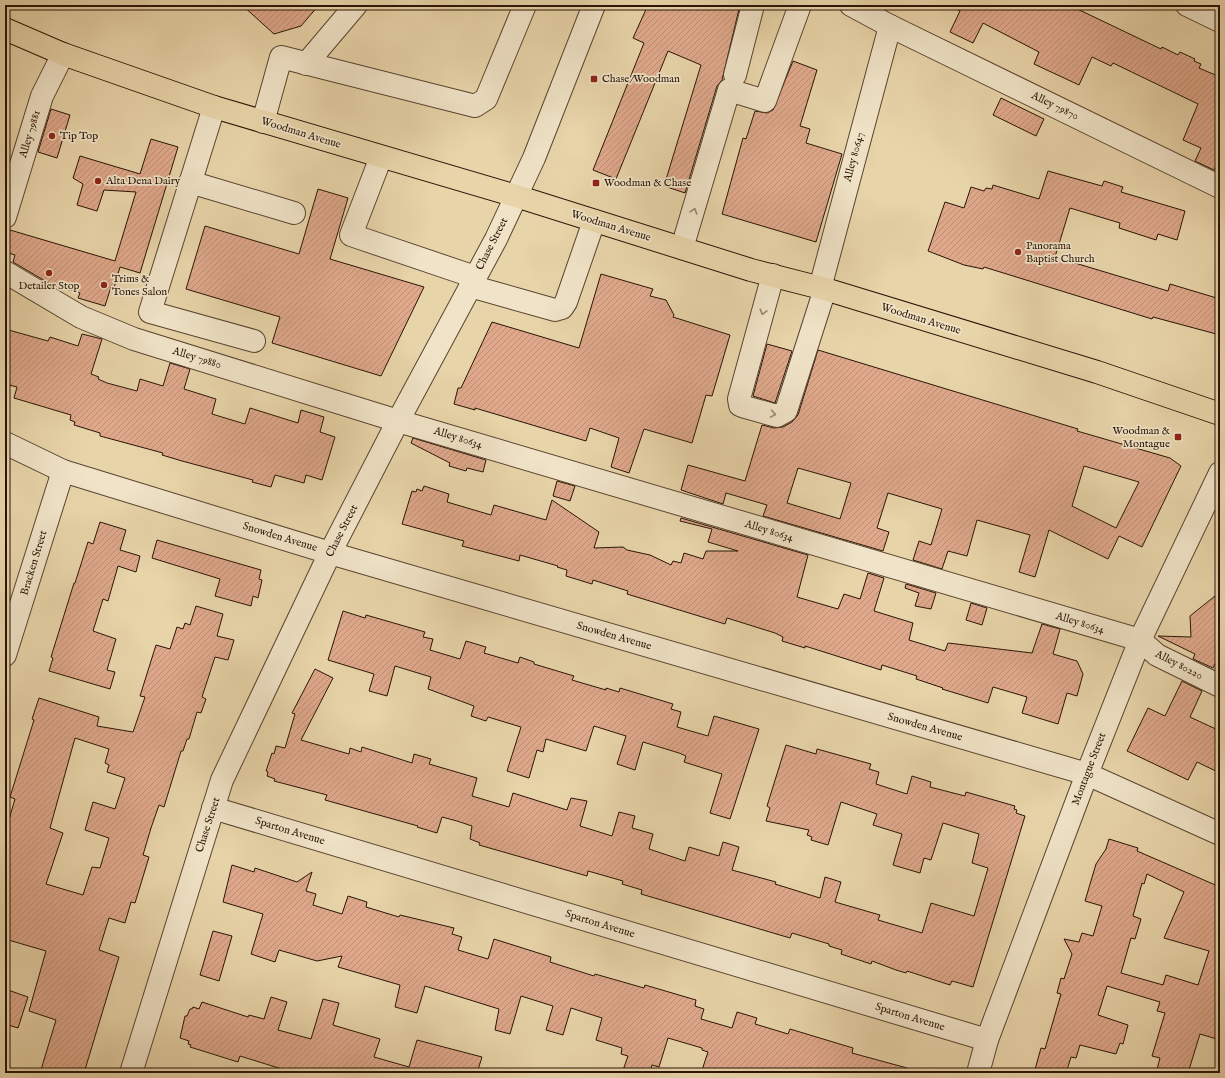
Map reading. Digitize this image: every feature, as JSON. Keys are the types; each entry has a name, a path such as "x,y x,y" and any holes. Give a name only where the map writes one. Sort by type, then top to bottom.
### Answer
{"main road":[{"name":"Woodman Avenue","path":"5,29 63,54 214,107 516,196 682,248 822,288 1097,372 1220,414"}],"street":[{"path":"306,64 356,5"},
{"path":"263,122 281,57 475,106 486,99 525,5"},
{"name":"Chase Street","path":"134,1072 222,780 330,553 398,421 496,239 534,158 594,5"},
{"path":"735,75 753,5"},
{"path":"682,248 729,90 765,101 800,5"},
{"name":"Alley 79870","path":"851,5 890,26 1220,187"},
{"path":"1187,5 1220,21"},
{"name":"Alley 80647","path":"773,275 739,399 740,404 778,416 786,411 822,288 890,26"},
{"name":"Alley 79881","path":"5,217 8,194 42,96 63,54"},
{"path":"214,107 150,312 254,341"},
{"path":"380,157 351,235 473,282 555,310 562,308 566,302 594,221"},
{"path":"190,182 294,213"},
{"name":"Alley 79880","path":"5,272 81,317 134,339 398,421"},
{"name":"Alley 80634","path":"398,421 1140,640"},
{"name":"Snowden Avenue","path":"5,443 62,471 330,553 1087,774 1220,834"},
{"name":"Bracken Street","path":"5,655 62,471"},
{"name":"Montague Street","path":"978,1073 987,1040 1087,774 1140,640 1220,473"},
{"name":"Alley 80220","path":"1140,640 1157,655 1220,686"},
{"name":"Sparton Avenue","path":"213,808 987,1040"}],"building":[{"path":"242,5 319,5 301,26 274,34"},
{"path":"648,5 740,5 722,80 717,86 685,193 664,186 701,65 668,51 616,179 593,170 644,43 633,38"},
{"path":"948,5 1069,5 1161,49 1162,47 1178,55 1180,52 1195,59 1194,61 1201,64 1199,68 1220,77 1220,158 1214,170 1195,161 1201,148 1183,140 1198,104 1113,63 1111,66 1092,57 1079,85 1034,64 1039,52 983,23 973,43 950,32 960,11"},
{"path":"793,61 817,70 800,126 810,129 806,143 842,154 816,242 722,214 743,138 746,139 755,111 767,113 773,110"},
{"path":"1001,98 1044,119 1036,136 993,115"},
{"name":"Tip Top","path":"51,109 70,115 57,158 38,152"},
{"path":"151,139 178,147 140,273 120,267 114,288 111,287 105,306 78,298 80,293 52,285 13,262 15,255 5,252 10,230 115,261 136,192 104,190 97,211 77,205 83,184 73,178 80,156 140,174"},
{"path":"1048,171 1102,186 1104,181 1123,187 1121,192 1185,211 1177,240 1158,234 1156,240 1119,228 1120,223 1070,208 1055,257 1168,291 1170,284 1220,299 1220,335 1153,317 1152,319 984,267 983,269 964,265 928,251 945,202 964,208 971,187 984,191 986,188 992,189 993,185 1039,199"},
{"path":"318,189 348,198 330,259 424,287 381,376 272,343 280,317 186,289 205,226 299,254"},
{"path":"601,274 653,289 650,296 666,300 674,315 673,317 730,335 712,396 706,395 692,443 644,429 629,473 611,467 619,438 590,428 586,441 475,408 475,410 454,404 458,388 461,388 492,322 579,348"},
{"path":"5,329 48,341 50,337 78,346 82,334 102,339 91,374 99,377 98,379 107,383 137,391 140,379 163,386 170,363 190,369 184,389 216,399 212,414 245,424 250,408 298,423 301,410 324,417 320,432 335,437 322,480 306,475 304,483 275,475 271,487 252,482 253,480 182,461 162,455 163,453 100,436 100,433 74,425 75,422 70,420 71,415 14,398 17,387 5,384"},
{"path":"767,344 792,351 775,403 753,396"},
{"path":"818,350 1078,429 1077,431 1170,458 1181,466 1142,547 1119,536 1108,559 1049,530 1035,577 1019,572 1030,535 977,520 967,556 948,551 942,569 913,560 919,541 931,545 942,509 888,493 877,528 889,532 883,551 763,516 767,505 726,493 723,504 681,490 688,465 745,481 762,425 774,428 783,427 792,422 798,415","holes":["1084,466 1139,482 1116,528 1072,506","798,468 851,483 840,519 787,503"]},
{"path":"413,438 486,460 483,472 467,468 466,471 449,466 450,463 411,443"},
{"path":"557,481 575,486 570,501 553,496"},
{"path":"424,486 449,494 447,502 491,515 494,505 546,520 552,500 599,532 594,548 623,547 627,550 650,555 671,565 673,561 681,563 684,553 703,559 706,551 738,551 708,542 712,529 680,521 681,518 808,555 797,597 838,609 844,594 860,599 868,573 884,578 874,611 913,623 909,640 945,651 948,643 1032,653 1042,624 1060,629 1053,654 1077,661 1083,674 1077,696 1067,693 1058,724 1022,713 1027,697 993,687 988,703 942,689 943,688 916,679 917,676 882,665 881,670 805,646 805,648 782,641 783,637 775,633 727,618 725,624 627,594 628,591 593,580 592,584 566,576 567,570 557,567 558,566 520,555 519,561 462,546 464,541 402,524 412,491 416,492 417,489 422,491"},
{"path":"100,522 126,530 120,550 140,556 136,572 118,566 108,601 103,599 93,631 116,639 107,670 115,672 110,689 49,671 53,658 51,657 88,542 93,544"},
{"path":"157,540 261,570 259,579 262,580 258,598 253,596 251,606 215,596 220,579 152,558"},
{"path":"906,584 936,593 931,609 915,606 919,593 905,588"},
{"path":"1220,592 1220,666 1215,664 1213,668 1193,659 1195,654 1158,636 1191,637 1190,616"},
{"path":"971,603 987,608 982,625 966,620"},
{"path":"196,606 223,614 217,636 234,640 228,660 215,657 202,697 206,699 201,713 197,712 189,739 187,739 183,751 181,751 164,807 159,805 151,828 143,855 149,857 135,903 131,902 125,923 109,918 99,950 119,957 84,1073 40,1073 56,1020 29,1011 46,951 5,939 5,833 15,799 10,797 34,720 32,719 39,698 99,717 97,726 133,732 145,697 140,696 156,645 170,649 177,627 183,629 185,623 190,625","holes":["75,738 109,749 105,763 109,765 107,772 125,778 115,809 93,802 85,830 109,838 100,868 92,867 83,895 46,884 63,833 50,828"]},
{"path":"343,611 365,618 366,615 425,632 423,637 433,639 430,650 460,659 466,641 486,647 484,653 518,663 520,657 534,662 534,664 574,676 572,680 606,690 606,688 619,692 620,688 673,704 671,709 681,712 677,727 708,736 714,716 759,729 730,819 710,813 722,774 684,762 686,756 679,753 643,742 635,770 617,764 626,736 594,726 586,751 546,739 543,752 537,750 529,778 507,771 521,727 488,717 486,721 471,716 474,706 428,689 431,677 395,666 387,696 369,691 374,674 328,660"},
{"path":"315,669 333,678 301,740 349,754 350,748 361,752 362,747 412,763 414,754 431,759 429,764 477,778 472,796 509,807 513,793 567,810 571,798 587,801 580,826 612,836 619,812 635,816 632,828 653,834 649,849 685,861 689,847 719,856 723,842 739,847 732,870 776,882 775,884 820,898 825,877 841,882 835,902 880,915 878,920 922,933 931,903 974,916 988,868 972,863 979,834 943,823 931,860 924,858 920,873 893,865 902,834 873,825 877,814 841,802 828,845 811,840 812,837 807,835 809,830 766,821 770,808 767,806 786,745 816,754 817,749 871,764 869,769 879,772 876,784 907,794 912,776 931,782 930,787 965,796 966,792 1015,806 1014,809 1017,810 1016,813 1025,816 973,987 952,981 950,985 907,971 906,973 896,970 872,961 871,964 841,954 842,950 829,946 829,944 792,933 790,938 641,894 642,890 622,884 623,881 588,871 587,876 479,845 480,843 470,839 472,826 457,821 442,817 437,833 417,827 418,826 325,800 327,795 274,781 275,779 267,776 268,772 266,771 272,753 274,754 276,746 285,748 295,714 292,713"},
{"path":"1182,681 1202,691 1190,717 1220,731 1220,773 1197,762 1188,780 1127,751 1148,708 1165,716"},
{"path":"1109,839 1138,848 1137,851 1220,887 1220,1040 1200,1034 1188,1073 1156,1073 1160,1058 1152,1056 1165,1013 1157,1011 1160,1002 1107,986 1098,1015 1128,1025 1123,1044 1120,1043 1116,1054 1080,1045 1076,1058 1071,1057 1066,1073 1034,1073 1041,1048 1045,1049 1061,994 1057,993 1061,978 1064,979 1072,954 1064,939 1079,942 1082,933 1093,936 1102,906 1085,901 1096,864 1106,849","holes":["1147,874 1184,892 1164,938 1209,951 1198,985 1166,975 1163,985 1121,973 1131,938 1135,939 1141,919 1133,916 1142,883 1144,884"]},
{"path":"232,865 254,872 255,868 297,882 312,872 306,891 316,894 313,905 342,914 348,896 367,902 366,907 399,917 400,915 454,928 452,934 462,937 458,950 488,959 494,939 551,957 550,962 594,976 595,974 644,988 645,985 696,1000 695,1006 704,1009 701,1019 732,1028 737,1012 757,1018 755,1024 788,1034 790,1029 853,1048 852,1053 907,1068 906,1073 701,1073 708,1052 702,1050 702,1048 668,1038 659,1067 652,1065 650,1073 622,1073 628,1056 621,1054 622,1048 596,1040 602,1018 571,1008 563,1035 546,1030 553,1006 521,996 510,1034 495,1030 499,1009 425,986 417,1013 395,1007 400,985 338,967 342,956 317,961 279,950 275,962 251,954 263,914 223,902"},
{"path":"213,931 232,936 219,981 200,975"},
{"path":"5,989 28,997 18,1028 5,1024"},
{"path":"271,997 287,1002 278,1030 311,1039 323,999 339,1003 333,1025 380,1039 374,1057 409,1067 417,1040 482,1057 477,1073 284,1073 285,1070 240,1056 238,1062 190,1047 191,1045 188,1044 189,1041 180,1038 185,1016 187,1016 190,1009 193,1007 199,1009 202,1002 248,1017 249,1015 264,1019"}],"place":[{"name":"Chase/Woodman","path":"594,79"},
{"name":"Tip Top","path":"52,136"},
{"name":"Alta Dena Dairy","path":"98,181"},
{"name":"Woodman & Chase","path":"596,183"},
{"name":"Panorama Baptist Church","path":"1018,252"},
{"name":"Detailer Stop","path":"49,273"},
{"name":"Trims & Tones Salon","path":"104,285"},
{"name":"Woodman & Montague","path":"1178,437"}]}
